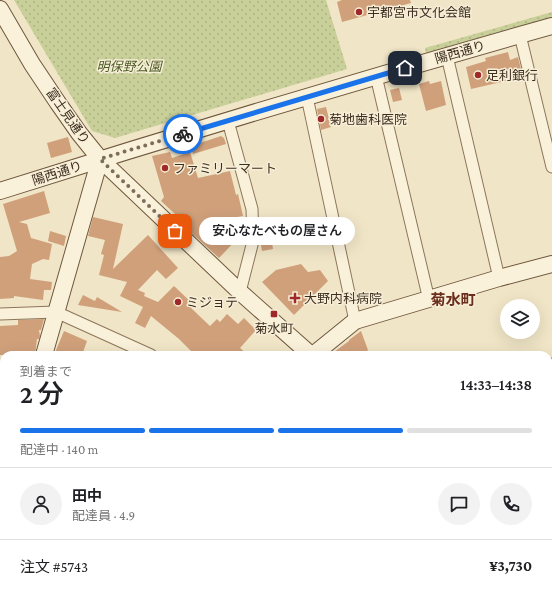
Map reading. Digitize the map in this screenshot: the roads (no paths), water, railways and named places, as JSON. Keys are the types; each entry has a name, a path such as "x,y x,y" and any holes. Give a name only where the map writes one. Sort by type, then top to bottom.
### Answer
{"street":[{"name":"富士見通り","path":"0,9 4,25 79,133 100,159 240,292 307,351"},
{"name":"陽西通り","path":"0,191 100,159 376,76 552,26"},
{"path":"520,35 552,167"},
{"path":"447,56 499,278"},
{"path":"376,76 429,300"},
{"path":"307,97 355,321"},
{"path":"228,121 252,209 253,241 240,292"},
{"path":"45,351 100,159"},
{"path":"317,351 355,321 499,278 552,264"},
{"path":"0,314 56,312 142,351"}],"place":[{"name":"宇都宮市文化会館","path":"359,12"},
{"name":"足利銀行","path":"478,75"},
{"name":"菊地歯科医院","path":"321,119"},
{"name":"ファミリーマート","path":"165,168"},
{"name":"安心なたべもの屋さん","path":"175,231"},
{"name":"大野内科病院","path":"295,298"},
{"name":"ミジョテ","path":"178,302"},
{"name":"菊水町","path":"274,314"}],"district":[{"name":"菊水町","path":"453,300"}],"park label":[{"name":"明保野公園","path":"129,66"}]}
